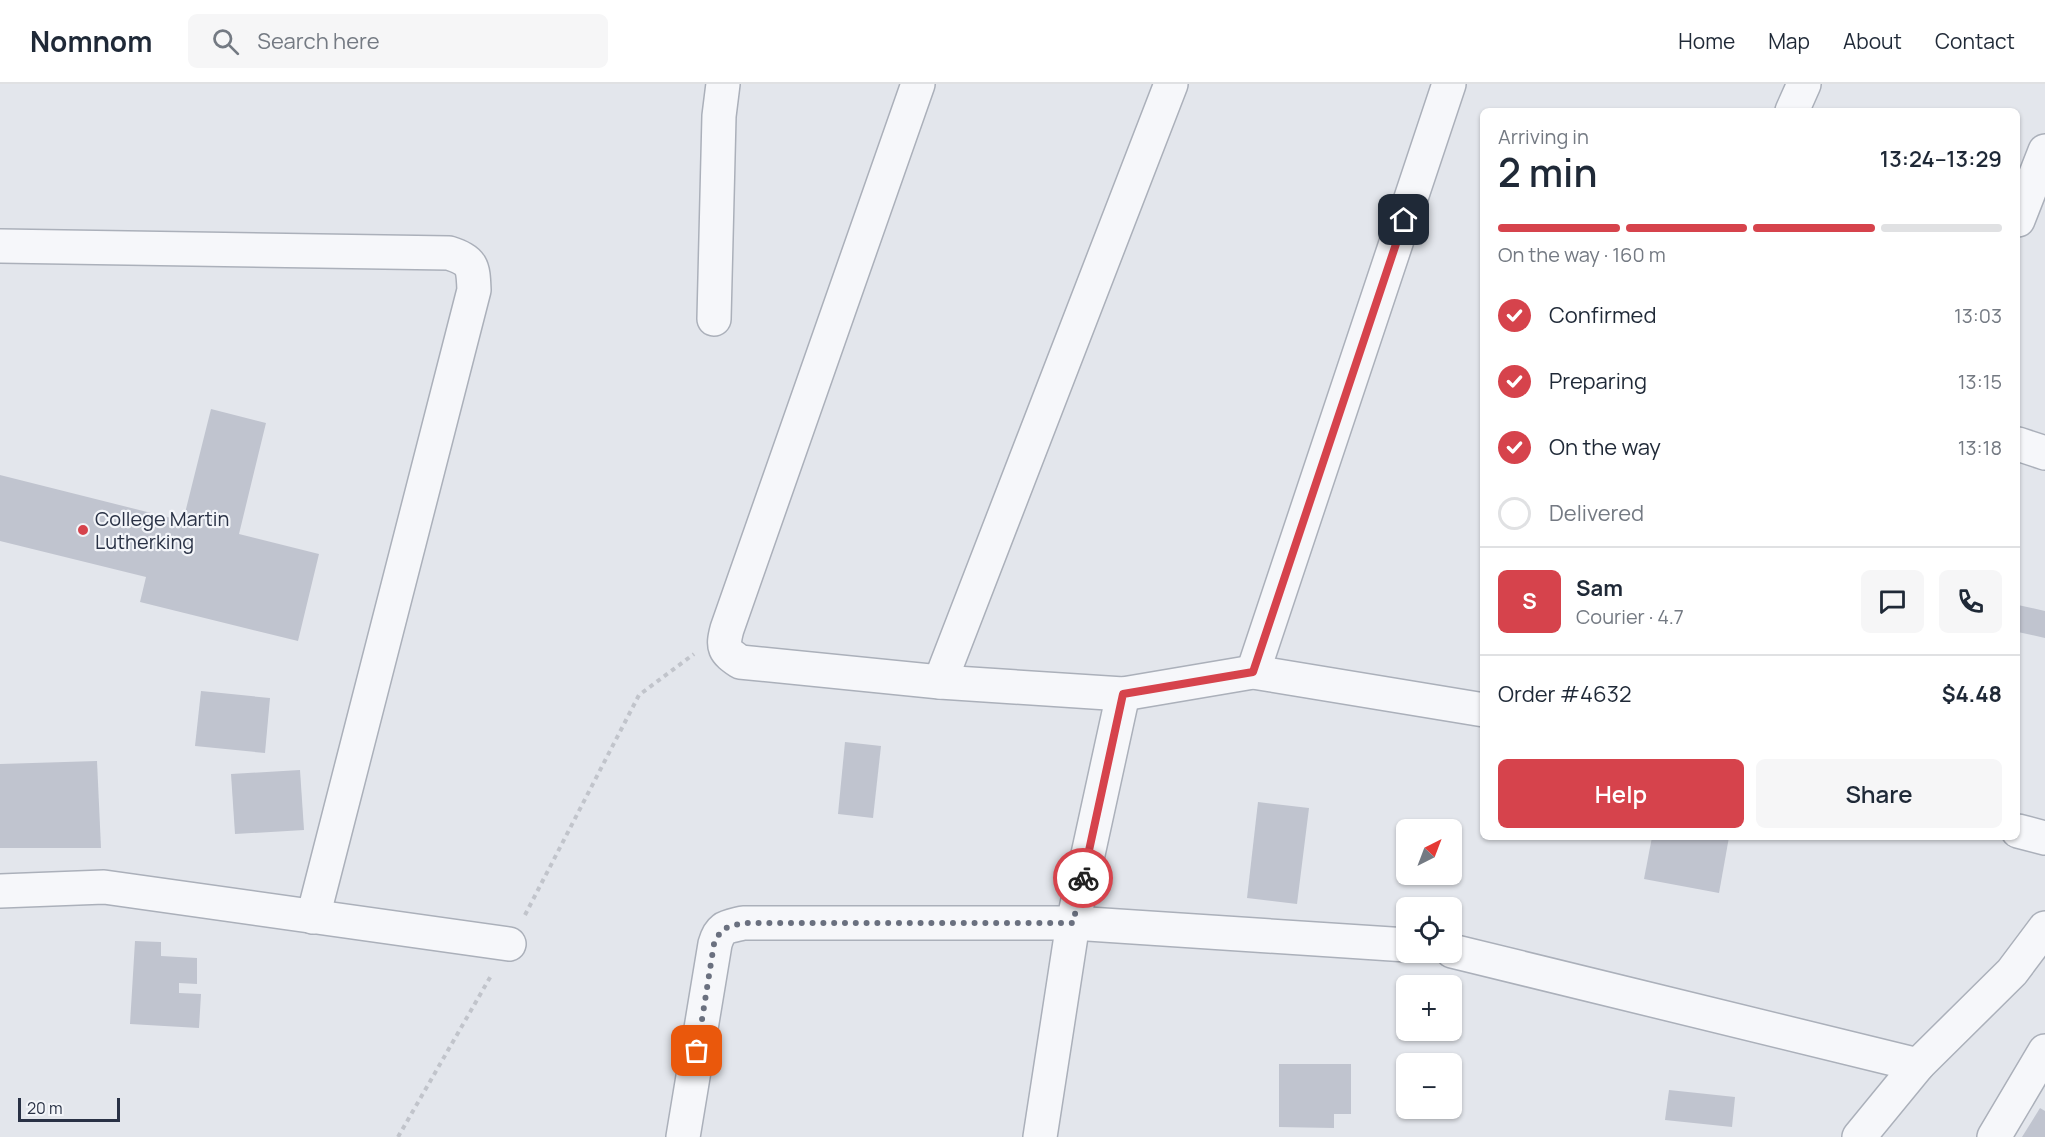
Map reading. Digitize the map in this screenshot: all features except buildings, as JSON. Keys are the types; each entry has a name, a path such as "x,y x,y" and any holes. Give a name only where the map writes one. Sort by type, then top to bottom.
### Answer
{"street":[{"path":"714,319 719,116 723,84"},
{"path":"918,84 727,629 723,644 728,654 740,662 940,682 1123,694 1253,672 1480,709"},
{"path":"940,682 1171,84"},
{"path":"1253,672 1449,84"},
{"path":"1793,108 1804,84"},
{"path":"2020,215 2045,151"},
{"path":"0,246 449,253 466,259 473,269 474,290 313,917"},
{"path":"2020,445 2045,453"},
{"path":"1040,1137 1073,923 1123,694"},
{"path":"2020,832 2045,838"},
{"path":"0,891 104,887 509,944"},
{"path":"683,1137 714,944 718,933 726,927 743,923 1073,923 1396,944"},
{"path":"1858,1137 1918,1065 2012,972 2045,928"},
{"path":"1462,953 1918,1065"},
{"path":"1994,1137 2045,1051"}],"path":[{"path":"398,1137 509,944 639,695 727,629"}],"way so far":[{"path":"697,1051 714,944 718,933 726,927 743,923 1073,923 1083,878"}],"place":[{"name":"College Martin Lutherking","path":"83,530"}],"route":[{"path":"1083,878 1123,694 1253,672 1404,220"}]}
